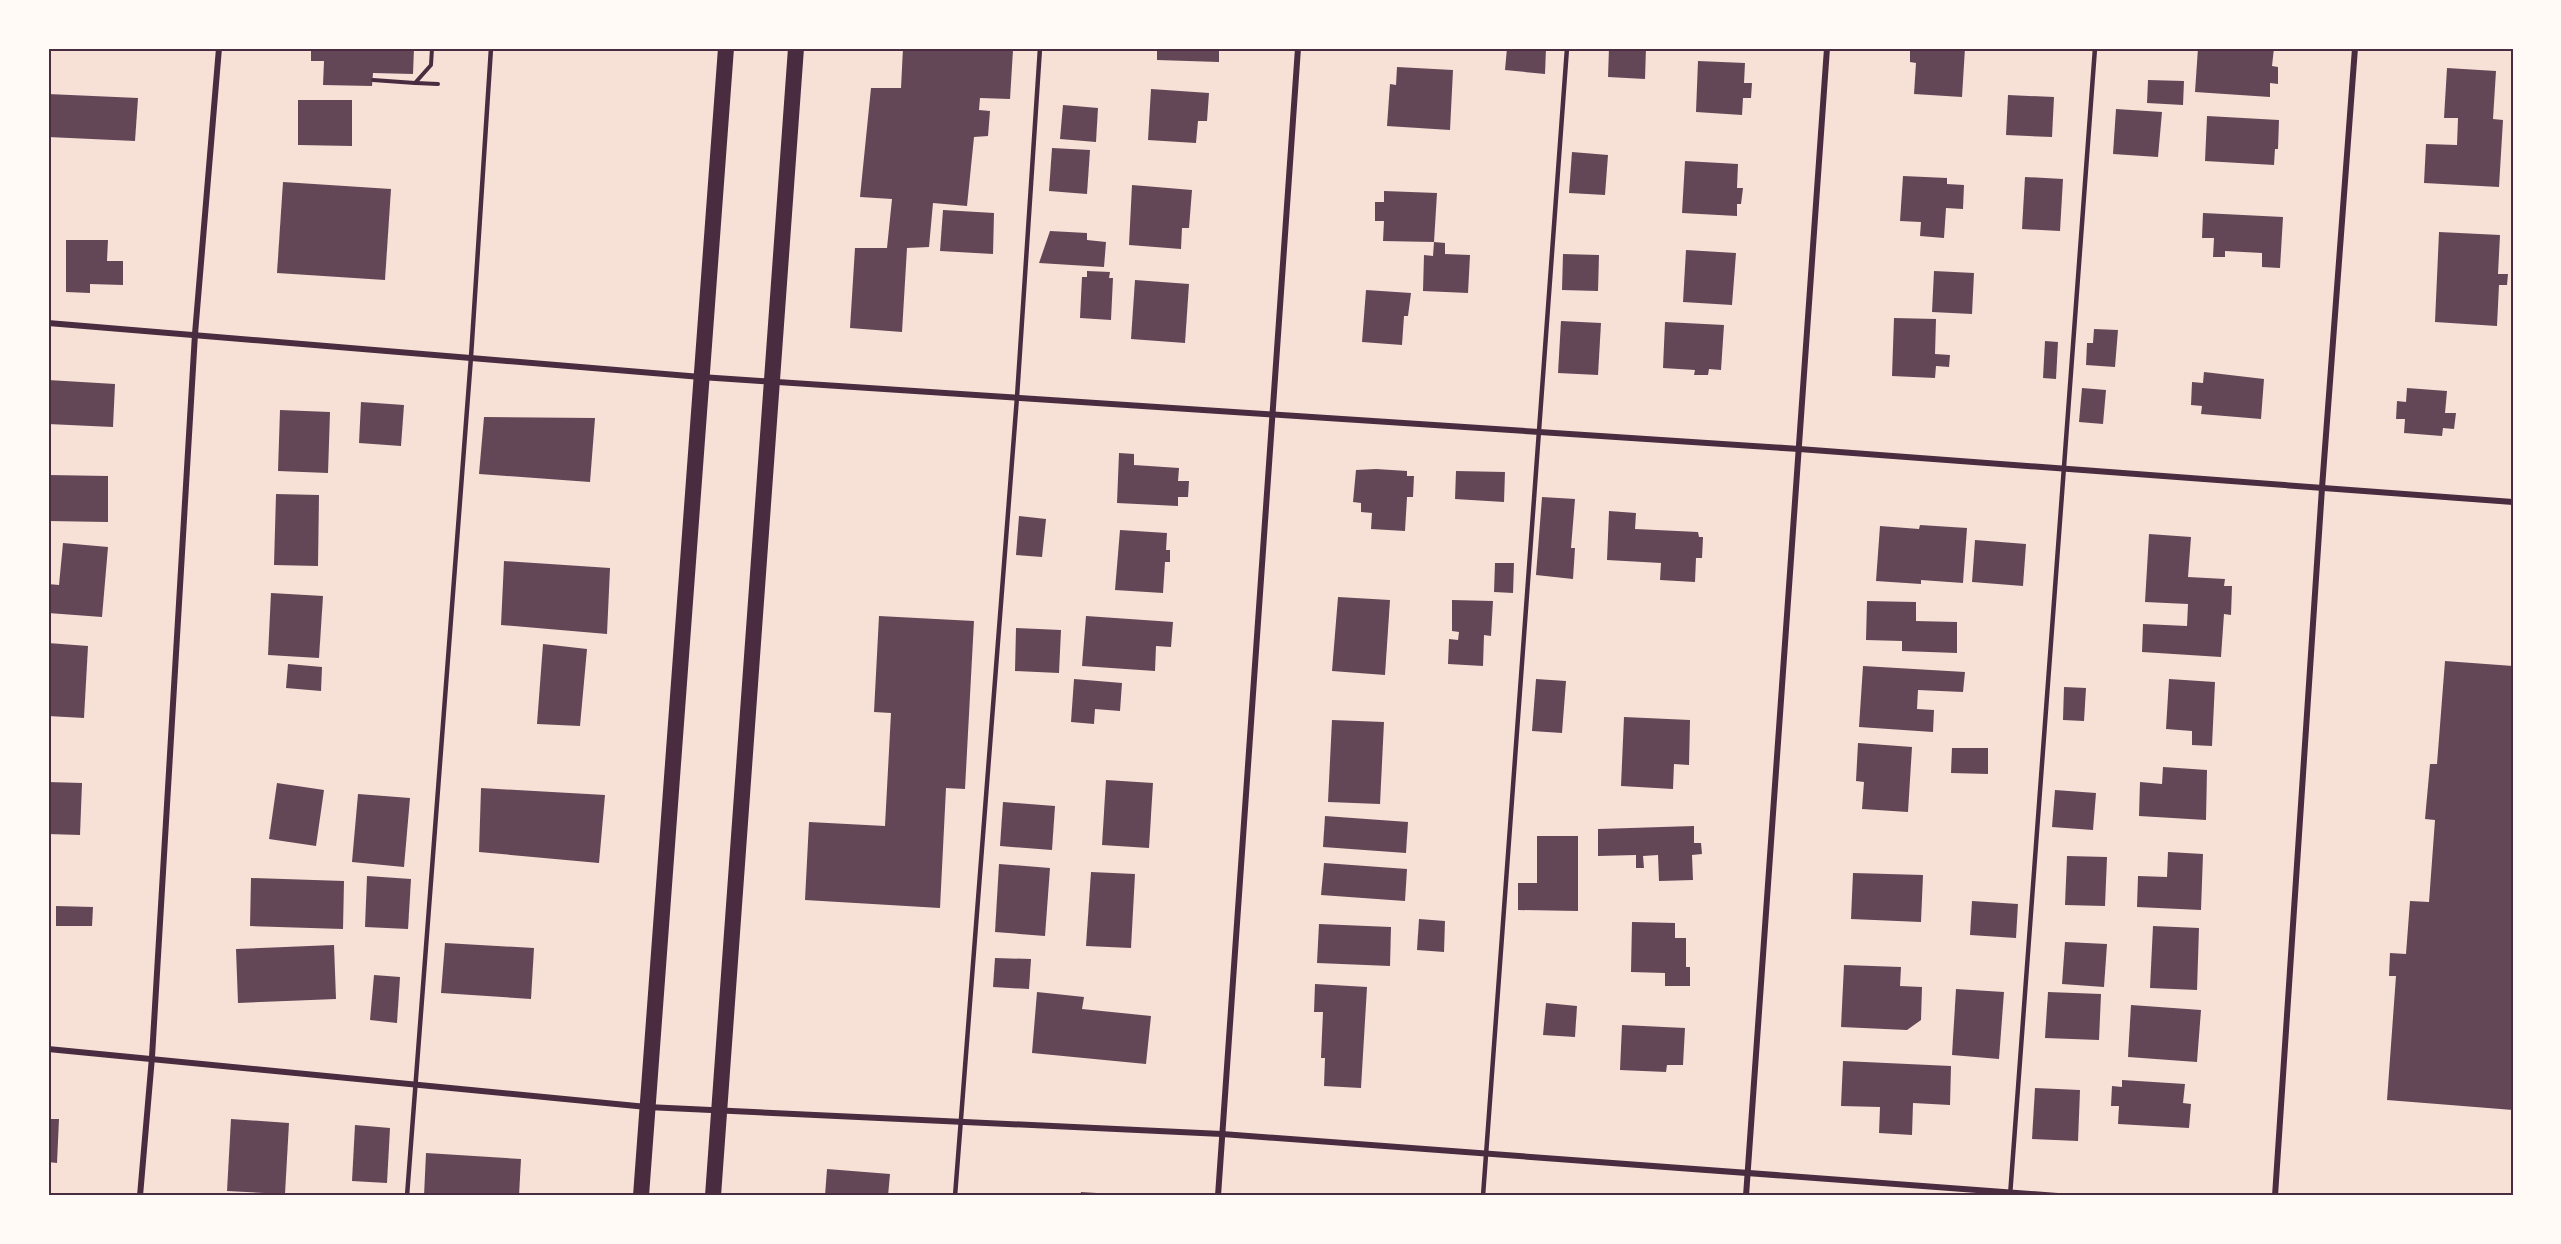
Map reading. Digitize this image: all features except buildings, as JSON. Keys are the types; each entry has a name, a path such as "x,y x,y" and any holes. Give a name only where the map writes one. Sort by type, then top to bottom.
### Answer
{"highway":[{"path":"641,1196 726,48"},
{"path":"714,1196 796,48"}],"street":[{"path":"140,1196 152,1057 195,334 219,48"},
{"path":"1218,1196 1298,48"},
{"path":"1746,1196 1827,48"},
{"path":"2275,1196 2322,488 2355,48"},
{"path":"48,323 701,377 1799,449 2513,502"},
{"path":"48,1048 647,1107 1222,1134 2058,1196"}],"lane":[{"path":"407,1196 471,357 491,48"},
{"path":"955,1196 1017,397 1040,48"},
{"path":"1483,1196 1568,48"},
{"path":"2010,1194 2095,48"}],"path":[{"path":"415,83 431,65 432,48"},
{"path":"373,80 438,84"}]}
